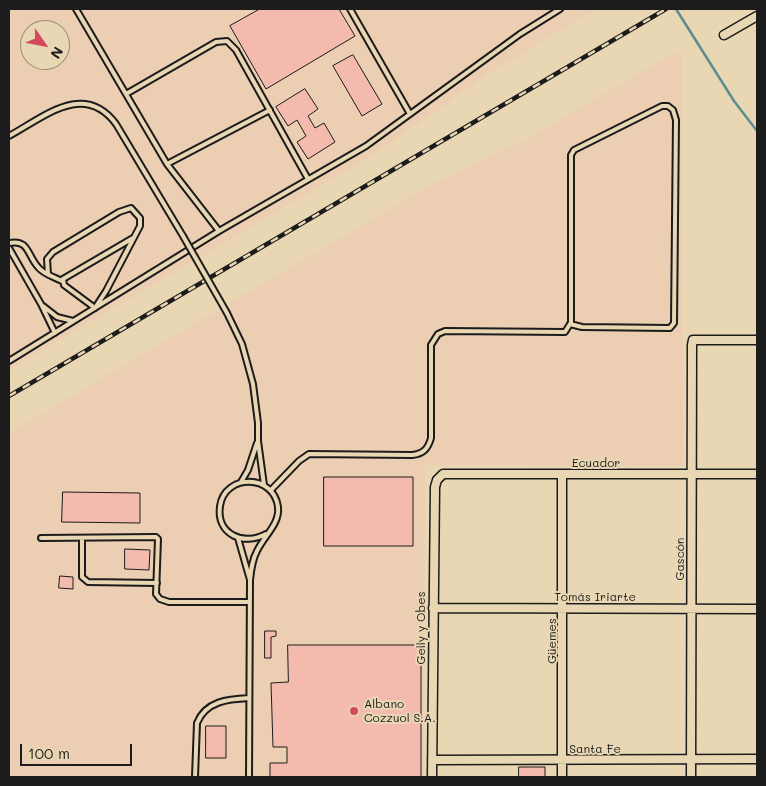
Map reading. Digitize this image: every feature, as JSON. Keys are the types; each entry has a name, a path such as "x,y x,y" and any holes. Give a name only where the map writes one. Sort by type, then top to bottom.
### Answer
{"street":[{"path":"724,35 757,16"},
{"name":"Gascón","path":"690,777 692,345 693,340 757,340"},
{"name":"Ecuador","path":"437,480 443,474 757,474"},
{"name":"Güemes","path":"562,475 562,777"},
{"name":"Gelly y Obes","path":"432,777 434,487 437,480"},
{"name":"Tomás Iriarte","path":"432,608 757,609"},
{"name":"Santa Fe","path":"432,760 757,759"}],"lane":[{"path":"76,9 167,164 219,231"},
{"path":"350,9 410,114"},
{"path":"9,361 219,231 366,146 520,34 560,9"},
{"path":"126,94 216,42 227,41 236,50 308,179"},
{"path":"9,136 69,104 84,104 104,111 116,124 183,236 227,313 242,344 253,384 264,485"},
{"path":"270,490 299,461 309,454 412,455 424,452 429,446 431,438 431,345 438,334 445,331 565,332 570,324 571,155 574,150 662,106 668,106 673,110 676,120 674,323 670,328 582,327 570,324"},
{"path":"167,164 270,110"},
{"path":"48,274 47,259 53,252 127,208 131,208 140,218 140,226 95,308"},
{"path":"62,281 133,238"},
{"path":"9,243 17,242 22,244 38,268 62,281 64,285 95,308"},
{"path":"9,248 41,304 54,333"},
{"path":"41,304 57,317 73,321"},
{"path":"241,482 248,470 258,440"},
{"path":"249,777 250,580 252,562 266,534 276,521 278,513 275,497 264,485 249,481 241,482 229,489 221,502 222,523 238,538 258,539 266,534"},
{"path":"41,538 156,536 158,539 156,594 160,599 169,602 250,602"},
{"path":"82,538 82,577 84,581 157,583"},
{"path":"238,538 250,580"},
{"path":"195,777 197,723 200,716 212,706 225,700 249,698"}],"shaded area":[{"path":"9,9 596,9 493,71 373,155 9,370"},
{"path":"675,52 682,59 683,466 425,465 424,777 9,777 9,433 429,186 529,138"}],"building":[{"path":"260,9 339,9 355,36 266,89 230,26"},
{"path":"353,55 382,104 362,116 333,66"},
{"path":"305,89 318,109 308,116 315,128 324,123 335,142 308,159 297,142 306,136 297,120 288,126 276,107"},
{"path":"324,477 413,477 413,546 324,546"},
{"path":"63,492 140,493 140,523 62,522"},
{"path":"125,549 150,550 149,570 125,569"},
{"path":"60,576 73,577 73,589 59,588"},
{"path":"265,631 276,631 276,636 271,637 271,658 265,658"},
{"name":"Albano Cozzuol S.A.","path":"288,645 421,645 421,777 270,777 270,763 287,763 287,747 273,747 271,683 288,682"},
{"path":"206,726 226,726 226,758 206,758"},
{"path":"519,767 545,767 545,777 519,777"}],"waterway":[{"path":"676,9 734,101 757,131"}],"railway":[{"path":"9,396 666,9"}],"place":[{"name":"Albano Cozzuol S.A.","path":"354,711"}]}
